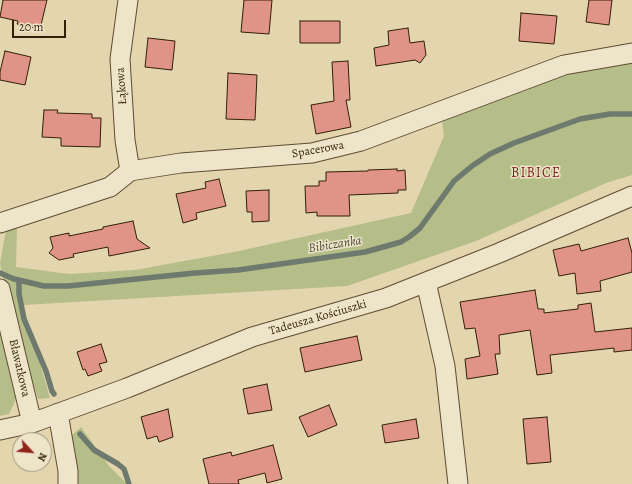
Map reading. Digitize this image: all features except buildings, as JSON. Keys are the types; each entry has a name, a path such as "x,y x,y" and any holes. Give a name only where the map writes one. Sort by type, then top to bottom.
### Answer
{"street":[{"name":"Łąkowa","path":"128,0 120,59 125,140 130,171"},
{"name":"Spacerowa","path":"0,223 110,187 130,171 181,163 312,153 362,141 564,65 632,53"},
{"name":"Tadeusza Kościuszki","path":"0,430 32,423 58,414 127,388 252,337 386,298 500,253 632,196"},
{"path":"426,282 445,366 458,484"},
{"name":"Bławatkowa","path":"0,289 32,423"},
{"path":"58,414 68,471 68,484"}],"green space":[{"path":"632,59 632,175 606,183 476,241 347,286 23,305 50,398 38,399 8,305 0,263 6,230 17,228 16,267 69,274 135,270 239,251 411,213 444,136 442,120 596,64"},
{"path":"0,330 16,399 9,414 0,416"},
{"path":"81,427 109,466 127,484 72,484 70,437"}],"waterway":[{"name":"Bibiczanka","path":"0,273 14,279 44,286 68,286 238,270 365,252 401,242 409,237 420,228 454,181 472,166 490,154 514,143 580,119 610,114 632,114"},
{"path":"19,280 19,294 24,319 54,394"},
{"path":"80,434 94,450 124,469 129,484"}],"district":[{"name":"BIBICE","path":"536,174"}]}
